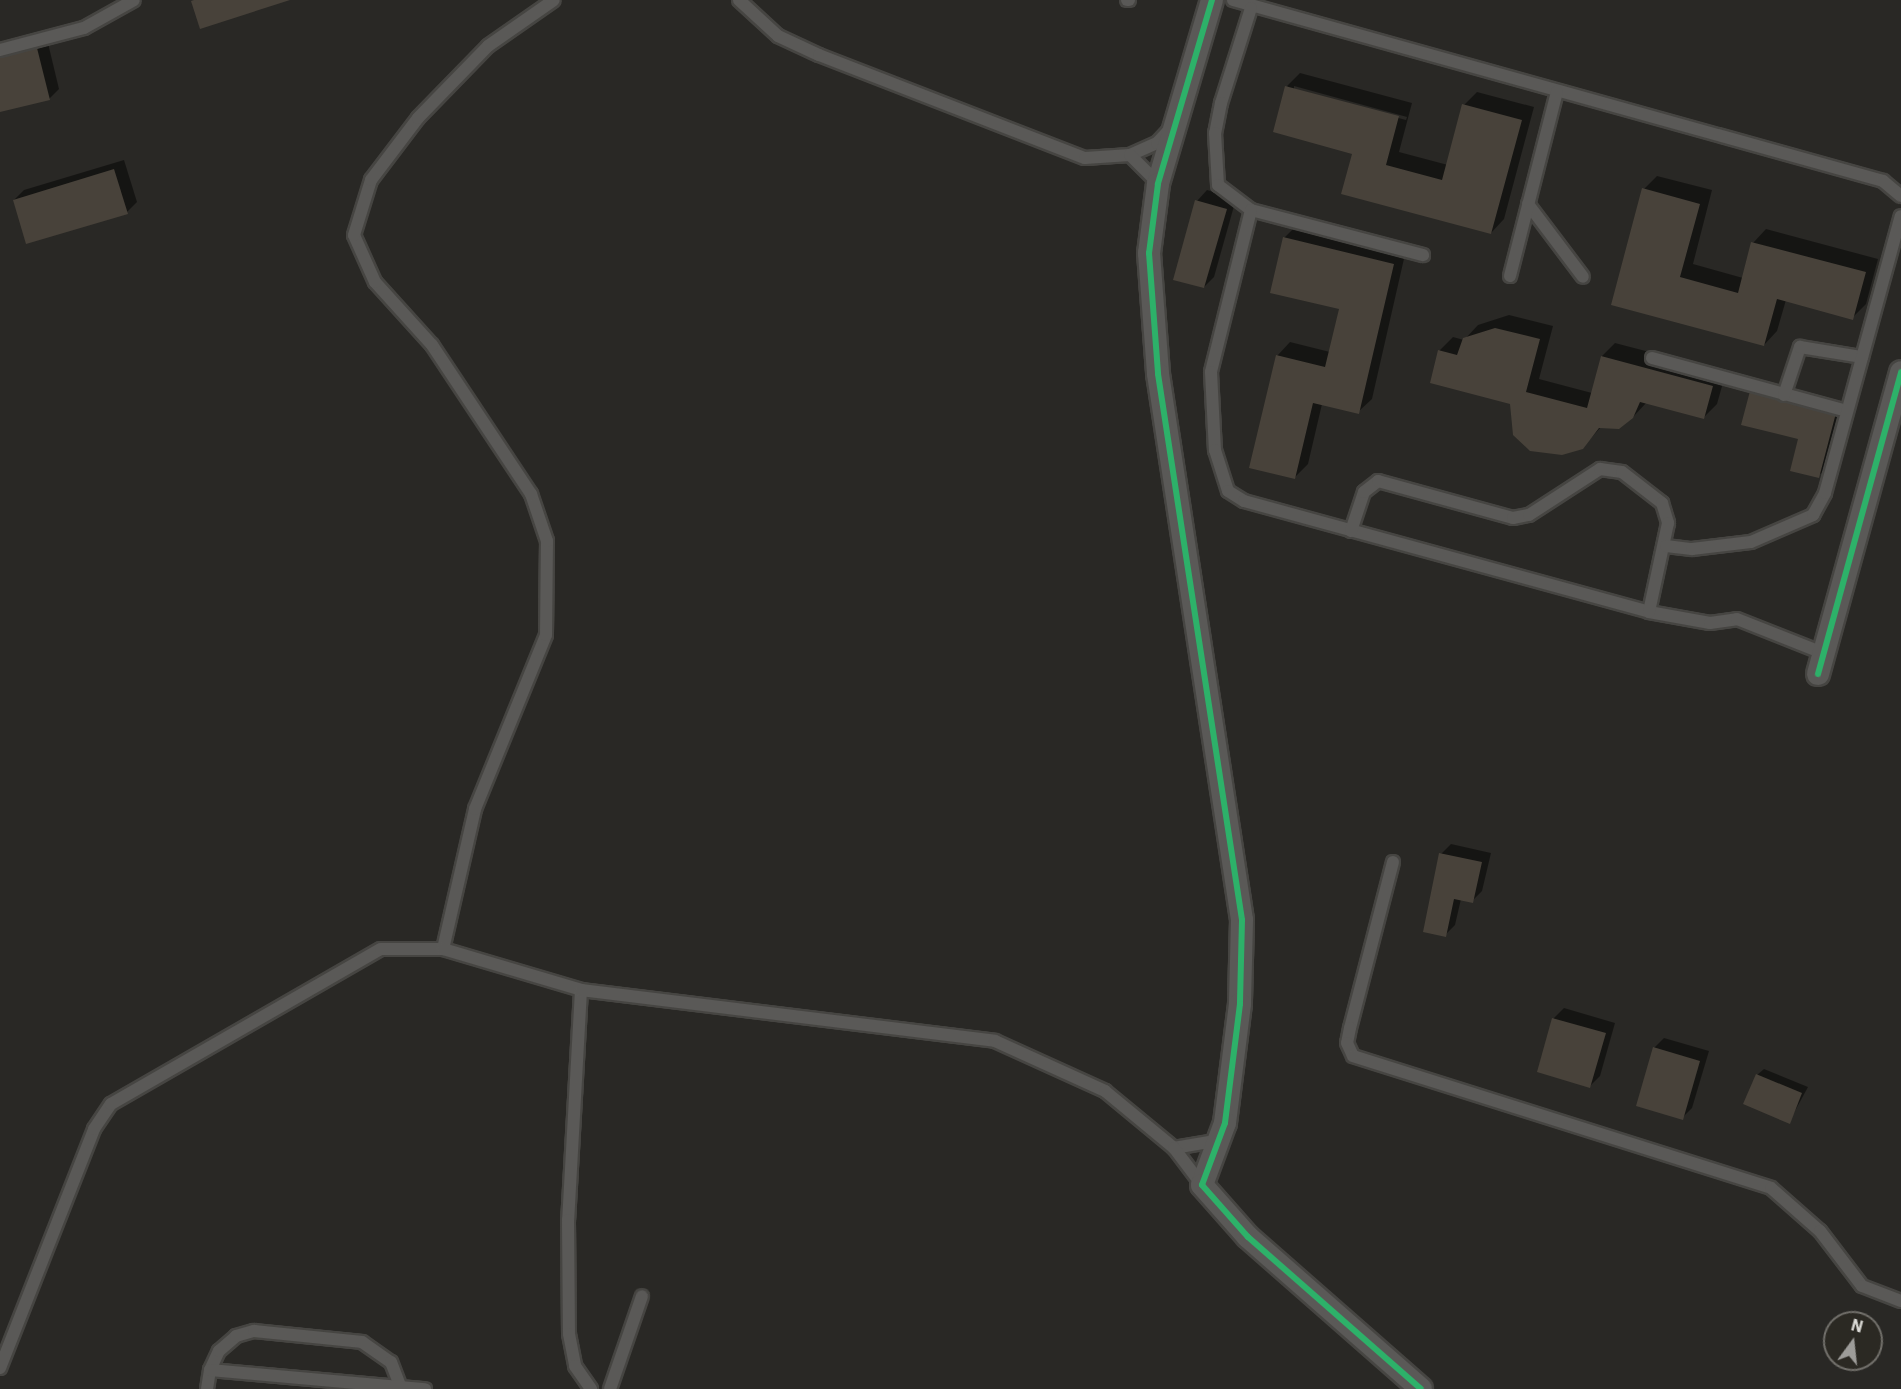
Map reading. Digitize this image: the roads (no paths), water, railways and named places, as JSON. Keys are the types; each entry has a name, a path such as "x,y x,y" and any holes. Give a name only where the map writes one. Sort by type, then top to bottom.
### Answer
{"street":[{"path":"1212,0 1173,124 1158,183 1149,253 1158,374 1242,920 1240,1004 1225,1123 1215,1141 1202,1185 1248,1238 1421,1389"},
{"path":"1820,663 1900,377"}],"lane":[{"path":"0,50 84,28 134,0"},
{"path":"443,949 476,809 546,634 548,541 525,485 432,345 375,282 354,235 371,180 418,118 488,46 554,0"},
{"path":"739,0 778,36 936,104 1085,158 1130,155 1157,143 1173,124"},
{"path":"1233,0 1251,8 1883,181 1901,196"},
{"path":"1251,8 1221,103 1215,166 1218,185 1251,210 1423,255"},
{"path":"1510,276 1557,92"},
{"path":"1130,155 1158,183"},
{"path":"1528,204 1583,277"},
{"path":"1251,210 1211,372 1220,476 1228,491 1244,501 1649,612 1710,622 1737,619 1820,663"},
{"path":"1666,546 1692,549 1751,542 1813,514 1825,493 1901,216"},
{"path":"1784,395 1800,347 1862,357"},
{"path":"1652,358 1846,411"},
{"path":"1351,531 1364,492 1378,482 1513,518 1529,515 1600,469 1622,472 1662,503 1668,523 1666,546 1649,612"},
{"path":"1393,862 1350,1028 1347,1043 1353,1056 1771,1188 1820,1231 1862,1286 1901,1301"},
{"path":"0,1368 94,1129 111,1104 358,958 412,945 443,949 581,990 995,1041 1105,1091 1174,1148 1202,1185"},
{"path":"581,990 568,1221 569,1334 574,1366 591,1389"},
{"path":"1174,1148 1215,1141"},
{"path":"610,1389 642,1296"},
{"path":"207,1389 210,1370 219,1351 236,1336 254,1331 362,1342 391,1362 400,1385"},
{"path":"210,1370 400,1385 424,1389"}]}
